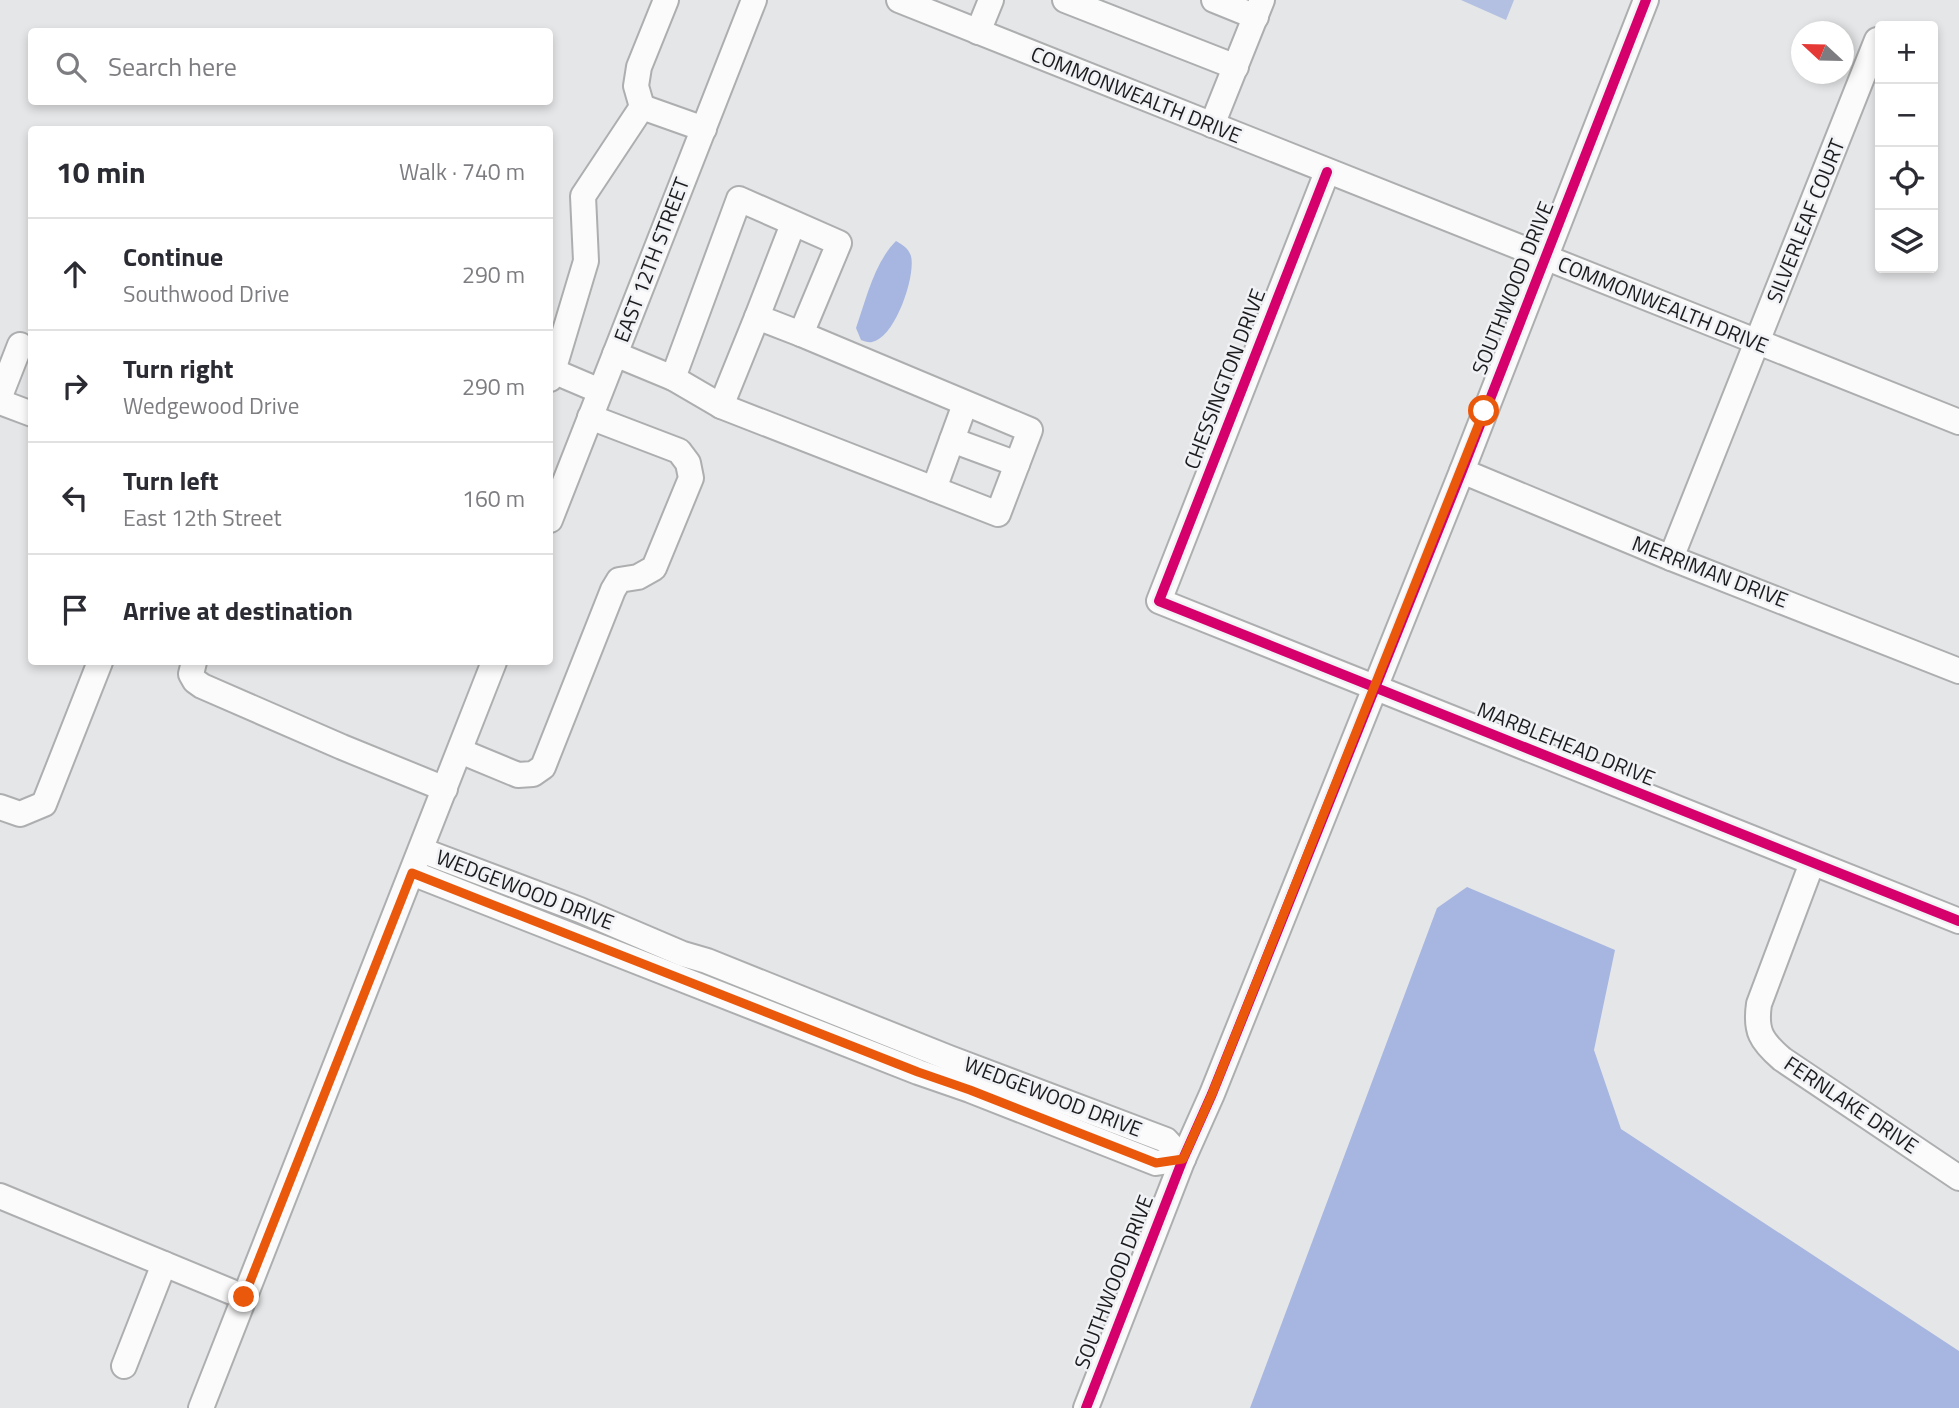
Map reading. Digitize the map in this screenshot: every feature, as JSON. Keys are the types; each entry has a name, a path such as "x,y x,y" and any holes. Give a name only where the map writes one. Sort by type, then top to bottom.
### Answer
{"street":[{"path":"553,368 586,261 583,196 642,107 636,86 639,67 666,0"},
{"name":"EAST 12TH STREET","path":"553,512 754,0"},
{"name":"COMMONWEALTH DRIVE","path":"899,0 931,6 978,32 1959,422"},
{"path":"978,32 991,0"},
{"path":"1065,0 1236,67"},
{"path":"1212,125 1259,8 1214,0"},
{"name":"SOUTHWOOD DRIVE","path":"1086,1408 1183,1159 1212,1094 1462,471 1646,0"},
{"name":"SILVERLEAF COURT","path":"1671,558 1875,45"},
{"path":"642,107 704,129"},
{"name":"CHESSINGTON DRIVE","path":"1160,601 1327,172"},
{"path":"673,378 739,200 839,243 802,334"},
{"path":"721,406 793,224"},
{"path":"615,354 673,378 721,406 999,514 1030,430 757,317"},
{"path":"17,344 0,399 28,412"},
{"path":"553,376 600,391"},
{"path":"934,489 965,404"},
{"path":"460,751 525,776 543,767 613,590 620,580 638,577 654,568 691,478 688,463 679,451 590,417"},
{"path":"951,440 1017,464"},
{"name":"MERRIMAN DRIVE","path":"1462,471 1671,558 1959,671"},
{"name":"MARBLEHEAD DRIVE","path":"1160,601 1959,921"},
{"path":"0,807 20,814 44,804 99,665"},
{"path":"193,665 191,674 202,686 445,789"},
{"path":"201,1408 493,665"},
{"name":"WEDGEWOOD DRIVE","path":"421,850 580,910 683,954 707,961 949,1058 1166,1140 1183,1159"},
{"name":"FERNLAKE DRIVE","path":"1812,863 1759,1004 1756,1022 1762,1038 1782,1059 1959,1178"},
{"name":"WEDGEWOOD DRIVE","path":"412,873 1156,1163 1183,1159"},
{"path":"0,1196 244,1297"},
{"path":"124,1366 164,1264"}],"shaded area":[{"path":"1461,0 1514,0 1506,20"},
{"path":"896,241 905,247 911,256 907,291 888,330 872,342 861,340 856,328 867,294 882,260"},
{"path":"1467,887 1615,950 1594,1050 1621,1129 1959,1351 1959,1408 1250,1408 1437,908"}],"cycle path":[{"path":"1086,1408 1183,1159 1212,1094 1462,471 1646,0"},
{"path":"1327,172 1159,601 1959,921"}],"route":[{"path":"244,1297 412,873 1156,1163 1183,1159 1212,1094 1484,411"}]}
